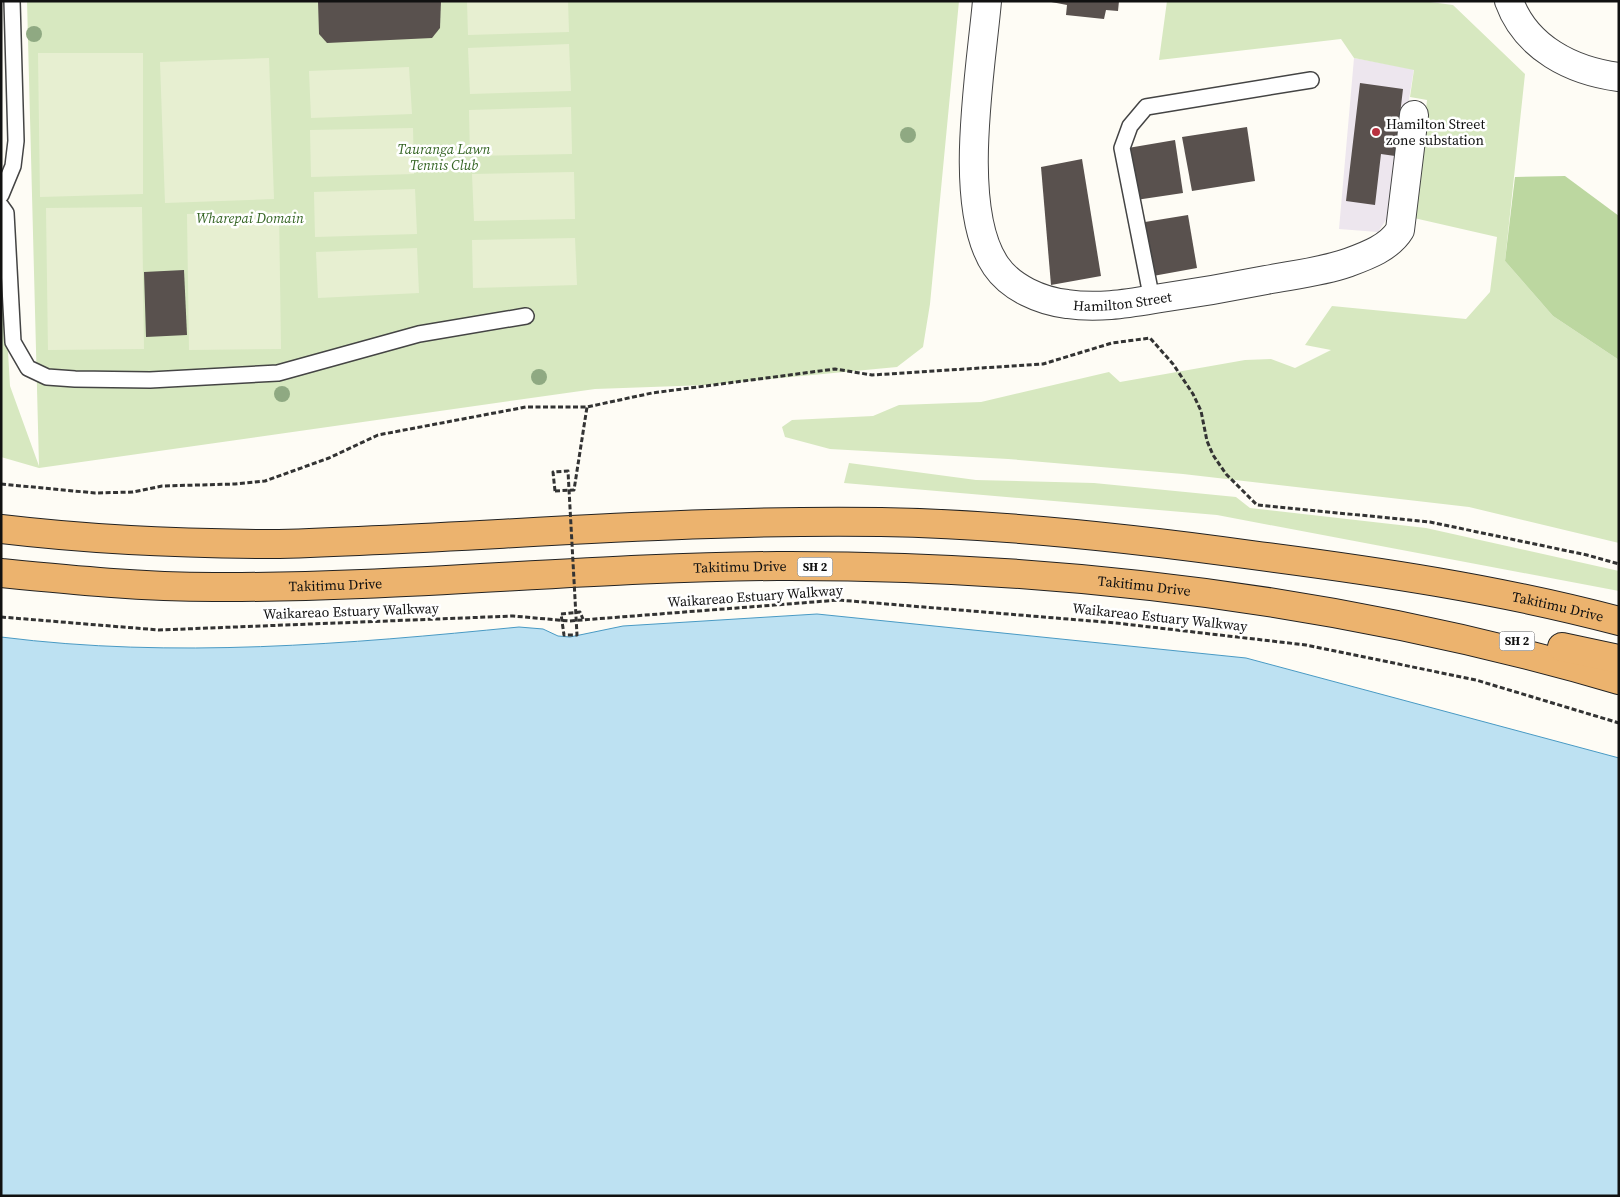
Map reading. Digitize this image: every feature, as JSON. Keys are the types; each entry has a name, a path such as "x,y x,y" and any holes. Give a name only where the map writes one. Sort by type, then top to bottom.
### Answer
{"highway":[{"name":"Takitimu Drive","path":"1,529 64,536 180,543 279,544 772,523 884,522 995,528 1116,538 1347,567 1462,585 1619,621"},
{"name":"Takitimu Drive","path":"1,573 135,585 214,587 348,584 777,566 1052,575 1249,598 1415,629 1514,652 1619,680"},
{"name":"SH 2","path":"1415,629 1568,647 1619,659"}],"street":[{"name":"Hamilton Street","path":"987,1 974,150 975,190 983,240 996,267 1018,287 1052,302 1102,306 1152,300 1336,267 1375,252 1395,238 1400,230 1414,115"},
{"path":"1508,1 1522,25 1534,39 1562,62 1599,75 1619,78"}],"lane":[{"path":"1,195 13,166 16,141 12,1"},
{"path":"1152,300 1122,148 1130,126 1146,107 1311,80"},
{"path":"1,206 6,212 13,342 28,368 47,376 75,380 150,380 278,372 419,334 526,316"}],"path":[{"path":"1,484 69,491 123,492 162,486 235,484 265,481 329,458 378,435 526,407 587,407 652,393 835,369 872,376 1043,364 1112,343 1150,338 1173,364 1193,394 1201,412 1207,441 1213,454 1226,474 1257,505 1430,522 1587,555 1619,564"},
{"path":"583,618 580,612 561,614 564,635 577,635 568,471 554,472 555,491 574,490 587,407"},
{"name":"Waikareao Estuary Walkway","path":"1,617 159,630 512,616 570,621 583,618 839,600 1116,623 1306,645 1476,680 1619,723"}],"shaded area":[{"path":"1354,58 1414,69 1390,214 1378,232 1339,229"}],"green space":[{"name":"Wharepai Domain","path":"27,1 959,1 930,304 923,347 897,367 707,385 595,389 39,468 1,457 1,230 10,386 39,466"},
{"path":"467,1 568,1 569,32 468,35"},
{"path":"1167,1 1423,1 1453,5 1525,74 1505,261 1553,316 1619,360 1619,543 1469,507 1183,474 1008,459 830,449 785,437 782,427 792,420 873,416 899,405 981,402 1109,372 1120,382 1245,360 1271,359 1295,368 1331,350 1305,345 1332,306 1466,319 1490,292 1497,237 1414,218 1427,100 1410,97 1414,70 1354,58 1341,39 1159,60"},
{"path":"569,44 571,91 470,94 468,48"},
{"path":"38,53 143,53 143,194 40,197"},
{"path":"269,58 274,199 165,203 160,62"},
{"path":"409,67 412,114 311,118 309,71"},
{"path":"571,107 572,154 470,156 469,110"},
{"path":"413,128 414,174 311,177 310,130"},
{"path":"574,172 575,219 474,221 472,174"},
{"path":"1565,176 1619,216 1619,360 1553,316 1505,261 1515,177"},
{"path":"415,189 417,234 315,237 314,192"},
{"path":"142,207 144,349 48,350 46,208"},
{"path":"279,212 281,349 189,350 187,214"},
{"path":"575,238 577,285 473,288 472,240"},
{"path":"417,248 419,293 318,298 316,252"},
{"path":"849,463 976,480 1094,483 1236,497 1250,508 1426,528 1619,571 1619,591 1217,515 844,483"}],"water":[{"path":"817,614 1246,658 1619,758 1619,1196 1,1196 1,637 66,644 131,647 260,647 390,639 519,627 543,629 558,636 570,637 623,626"}],"building":[{"path":"318,1 441,1 440,28 432,38 327,43 319,34"},
{"path":"1046,1 1119,1 1118,11 1106,10 1104,19 1066,15 1067,5"},
{"name":"Hamilton Street zone substation","path":"1360,83 1403,89 1395,156 1381,154 1375,205 1346,201"},
{"path":"1247,127 1255,181 1192,191 1182,137"},
{"path":"1175,140 1183,193 1136,200 1128,148"},
{"path":"1082,159 1101,276 1051,285 1041,167"},
{"path":"1188,215 1197,268 1153,276 1145,222"},
{"path":"184,270 187,335 146,337 144,272"}],"place":[{"name":"Hamilton Street zone substation","path":"1376,132"}],"park label":[{"name":"Tauranga Lawn Tennis Club","path":"444,158"}]}
